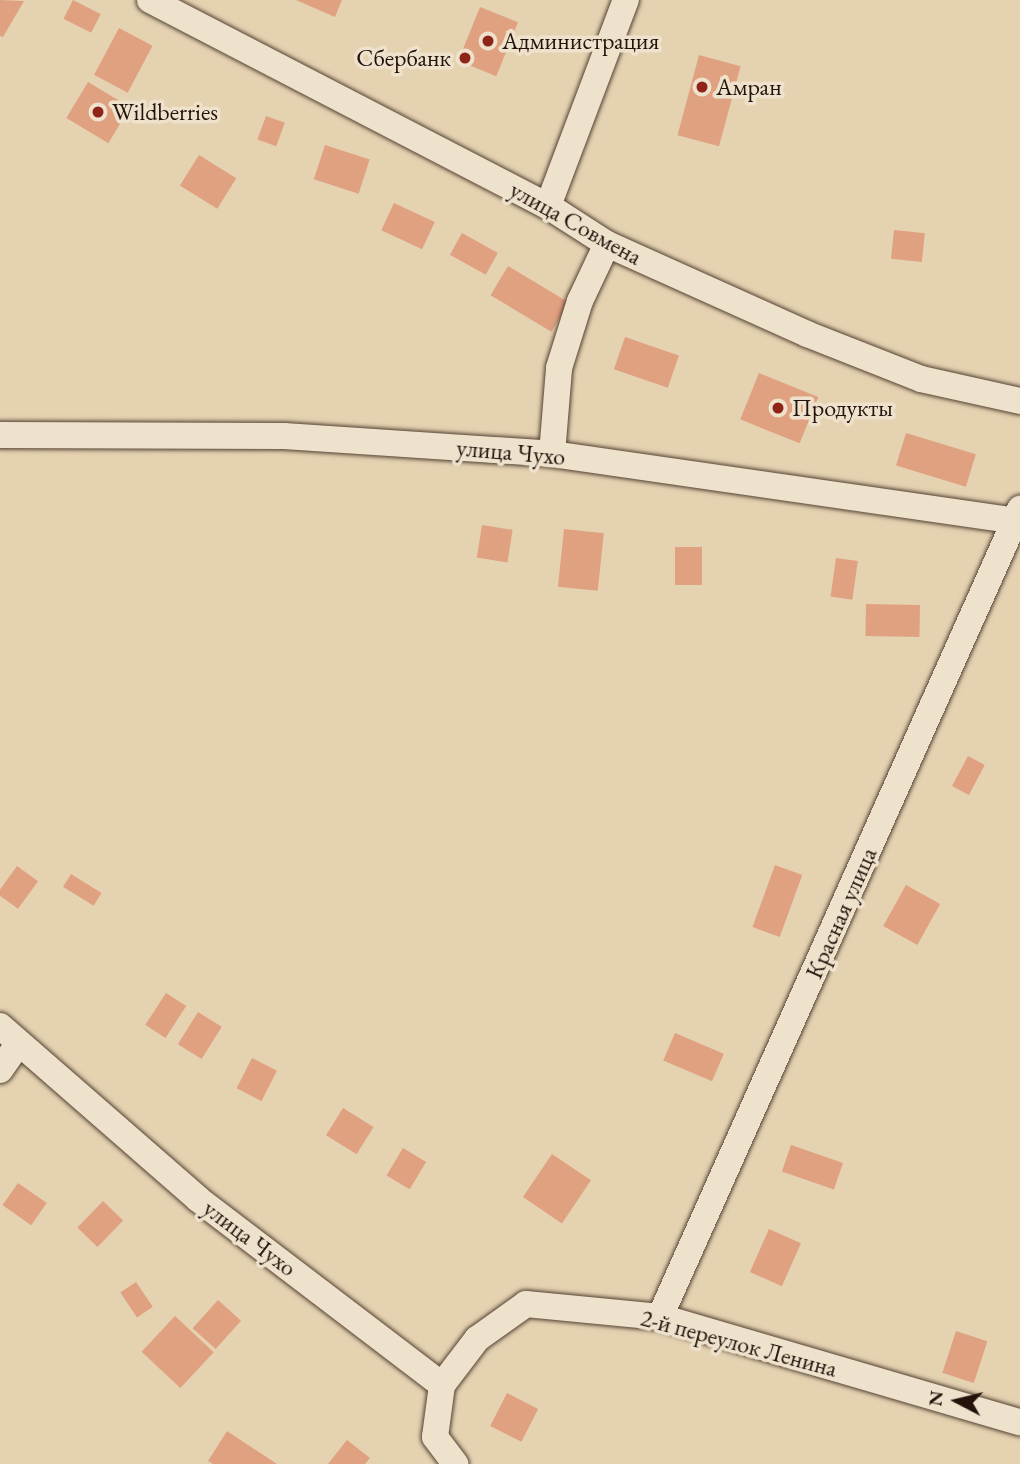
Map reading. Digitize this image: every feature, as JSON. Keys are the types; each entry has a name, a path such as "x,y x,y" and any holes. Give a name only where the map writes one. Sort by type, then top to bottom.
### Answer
{"street":[{"name":"улица Совмена","path":"149,0 548,206 607,244 807,334 921,379 1020,401"},
{"path":"548,206 626,0"},
{"path":"552,454 559,368 580,301 607,244"},
{"name":"улица Чухо","path":"0,435 284,436 552,454 1018,515"},
{"name":"Красная улица","path":"660,1317 1018,515"},
{"path":"0,1070 10,1034"},
{"name":"улица Чухо","path":"10,1034 198,1199 442,1385"},
{"name":"2-й переулок Ленина","path":"442,1385 477,1339 526,1304 660,1317 1020,1422"},
{"path":"442,1385 435,1437 455,1464"}],"building":[{"path":"0,0 24,1 3,37 0,36"},
{"path":"73,0 101,14 91,33 63,19"},
{"path":"296,0 342,0 335,17"},
{"name":"Администрация","path":"480,7 518,22 496,76 458,61"},
{"path":"119,28 153,46 128,93 94,75"},
{"path":"699,55 741,66 719,146 678,135"},
{"name":"Wildberries","path":"88,82 130,107 108,143 66,118"},
{"path":"266,116 285,123 276,146 257,139"},
{"path":"325,145 370,160 359,194 314,179"},
{"path":"199,155 236,178 217,209 180,186"},
{"path":"394,203 435,222 422,249 381,230"},
{"path":"894,230 925,233 922,262 891,259"},
{"path":"462,233 498,253 486,275 450,255"},
{"path":"508,266 569,303 551,332 490,295"},
{"path":"625,337 679,356 668,388 614,369"},
{"name":"Продукты","path":"759,373 818,397 800,443 740,419"},
{"path":"906,433 976,454 966,487 896,466"},
{"path":"482,525 513,530 507,562 477,558"},
{"path":"564,529 604,533 598,591 558,587"},
{"path":"675,547 702,547 702,585 675,585"},
{"path":"836,558 858,561 852,600 831,597"},
{"path":"866,604 920,605 919,637 865,636"},
{"path":"968,756 985,765 969,795 952,786"},
{"path":"775,865 802,875 780,937 752,927"},
{"path":"17,866 38,881 18,909 0,896 0,889"},
{"path":"71,874 102,893 94,906 63,887"},
{"path":"906,885 940,904 917,945 883,926"},
{"path":"166,993 186,1006 165,1038 145,1025"},
{"path":"198,1012 222,1027 202,1059 178,1044"},
{"path":"675,1033 724,1054 712,1081 663,1061"},
{"path":"252,1058 277,1071 262,1101 237,1088"},
{"path":"343,1108 374,1127 357,1154 326,1135"},
{"path":"791,1145 843,1163 834,1189 782,1171"},
{"path":"403,1148 426,1162 410,1189 387,1175"},
{"path":"552,1154 591,1180 562,1223 523,1197"},
{"path":"18,1183 47,1203 31,1225 3,1205"},
{"path":"103,1201 123,1220 97,1247 77,1228"},
{"path":"769,1229 801,1243 782,1286 750,1272"},
{"path":"136,1282 153,1307 137,1317 120,1293"},
{"path":"218,1300 241,1321 216,1349 193,1328"},
{"path":"175,1316 214,1352 180,1388 142,1352"},
{"path":"956,1331 987,1341 974,1383 942,1373"},
{"path":"507,1393 538,1409 521,1442 490,1426"},
{"path":"227,1431 277,1464 213,1464 208,1461"},
{"path":"347,1440 370,1458 365,1464 328,1464"}],"place":[{"name":"Администрация","path":"488,41"},
{"name":"Сбербанк","path":"465,58"},
{"name":"Амран","path":"702,87"},
{"name":"Wildberries","path":"98,112"},
{"name":"Продукты","path":"778,408"}]}
